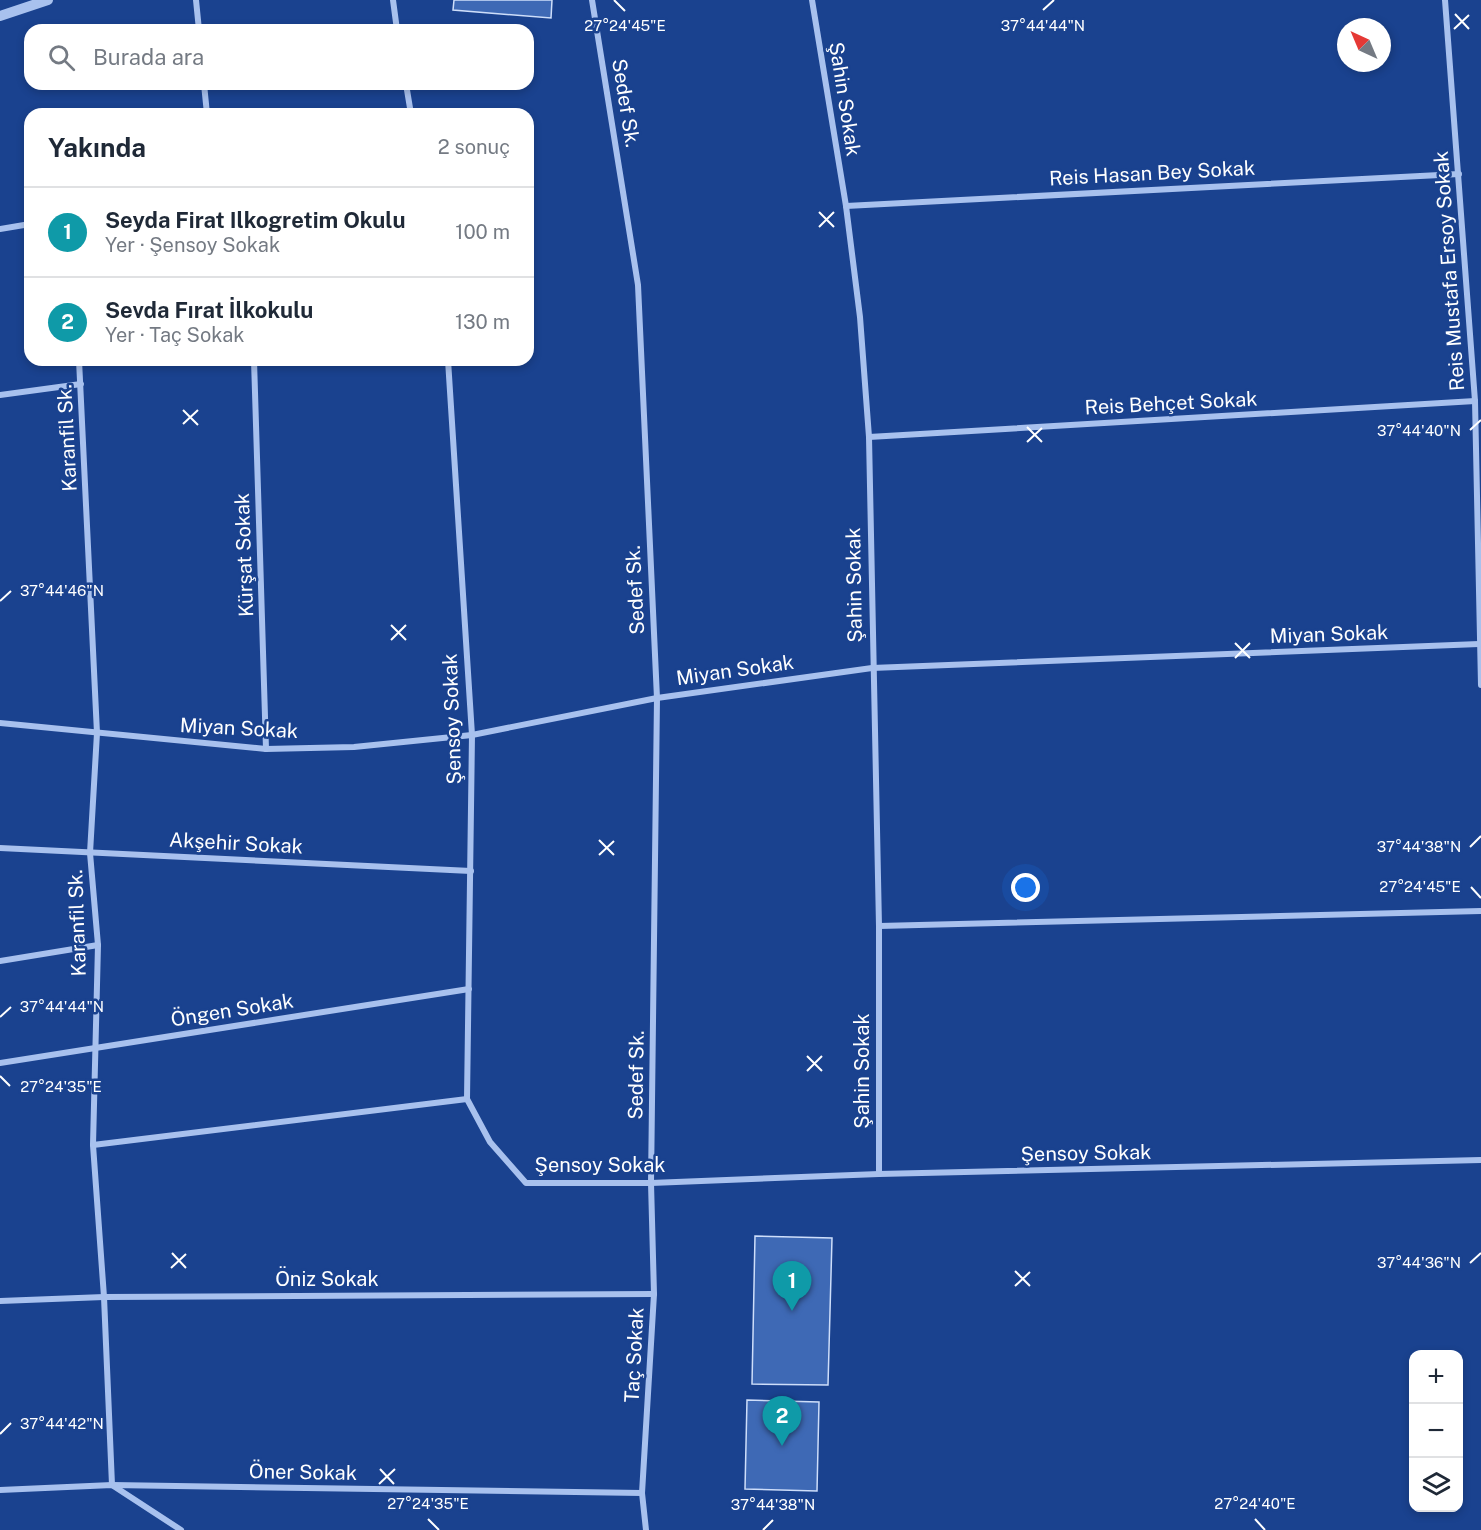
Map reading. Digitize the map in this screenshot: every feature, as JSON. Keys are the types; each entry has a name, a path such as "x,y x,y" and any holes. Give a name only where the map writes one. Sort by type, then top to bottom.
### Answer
{"street":[{"path":"0,16 48,0"},
{"path":"196,0 198,24"},
{"path":"393,0 397,24"},
{"name":"Sedef Sk.","path":"592,0 638,285 657,698 651,1183"},
{"name":"Şahin Sokak","path":"812,0 846,206 860,317 869,437 879,926 879,1174"},
{"name":"Reis Mustafa Ersoy Sokak","path":"1445,0 1474,401 1481,685"},
{"path":"205,90 206,108"},
{"path":"407,90 410,108"},
{"name":"Reis Hasan Bey Sokak","path":"846,206 1459,174"},
{"path":"0,229 24,225"},
{"name":"Karanfil Sk.","path":"80,366 97,733 90,853 98,945 93,1145 104,1297 112,1485"},
{"name":"Kürşat Sokak","path":"254,366 266,749"},
{"name":"Şensoy Sokak","path":"448,366 472,735 467,1099 490,1142 526,1183 651,1183 879,1174 1481,1160"},
{"path":"0,395 81,384"},
{"name":"Reis Behçet Sokak","path":"869,437 1474,401"},
{"name":"Miyan Sokak","path":"0,723 266,749 354,747 472,735 657,698 872,668 1479,644"},
{"name":"Akşehir Sokak","path":"0,848 471,871"},
{"path":"879,926 1481,911"},
{"path":"0,961 98,945"},
{"name":"Öngen Sokak","path":"0,1063 469,989"},
{"path":"93,1145 467,1099"},
{"name":"Taç Sokak","path":"646,1530 642,1493 654,1294 651,1183"},
{"name":"Öniz Sokak","path":"0,1301 104,1297 654,1294"},
{"path":"112,1485 181,1530"},
{"name":"Öner Sokak","path":"0,1490 112,1485 642,1493"}],"building":[{"path":"454,0 552,0 551,18 453,10"},
{"path":"755,1236 832,1238 828,1385 752,1384"},
{"path":"747,1400 819,1402 817,1491 745,1489"}],"place":[{"name":"Seyda Firat Ilkogretim Okulu","path":"792,1311"},
{"name":"Sevda Fırat İlkokulu","path":"782,1446"}]}
